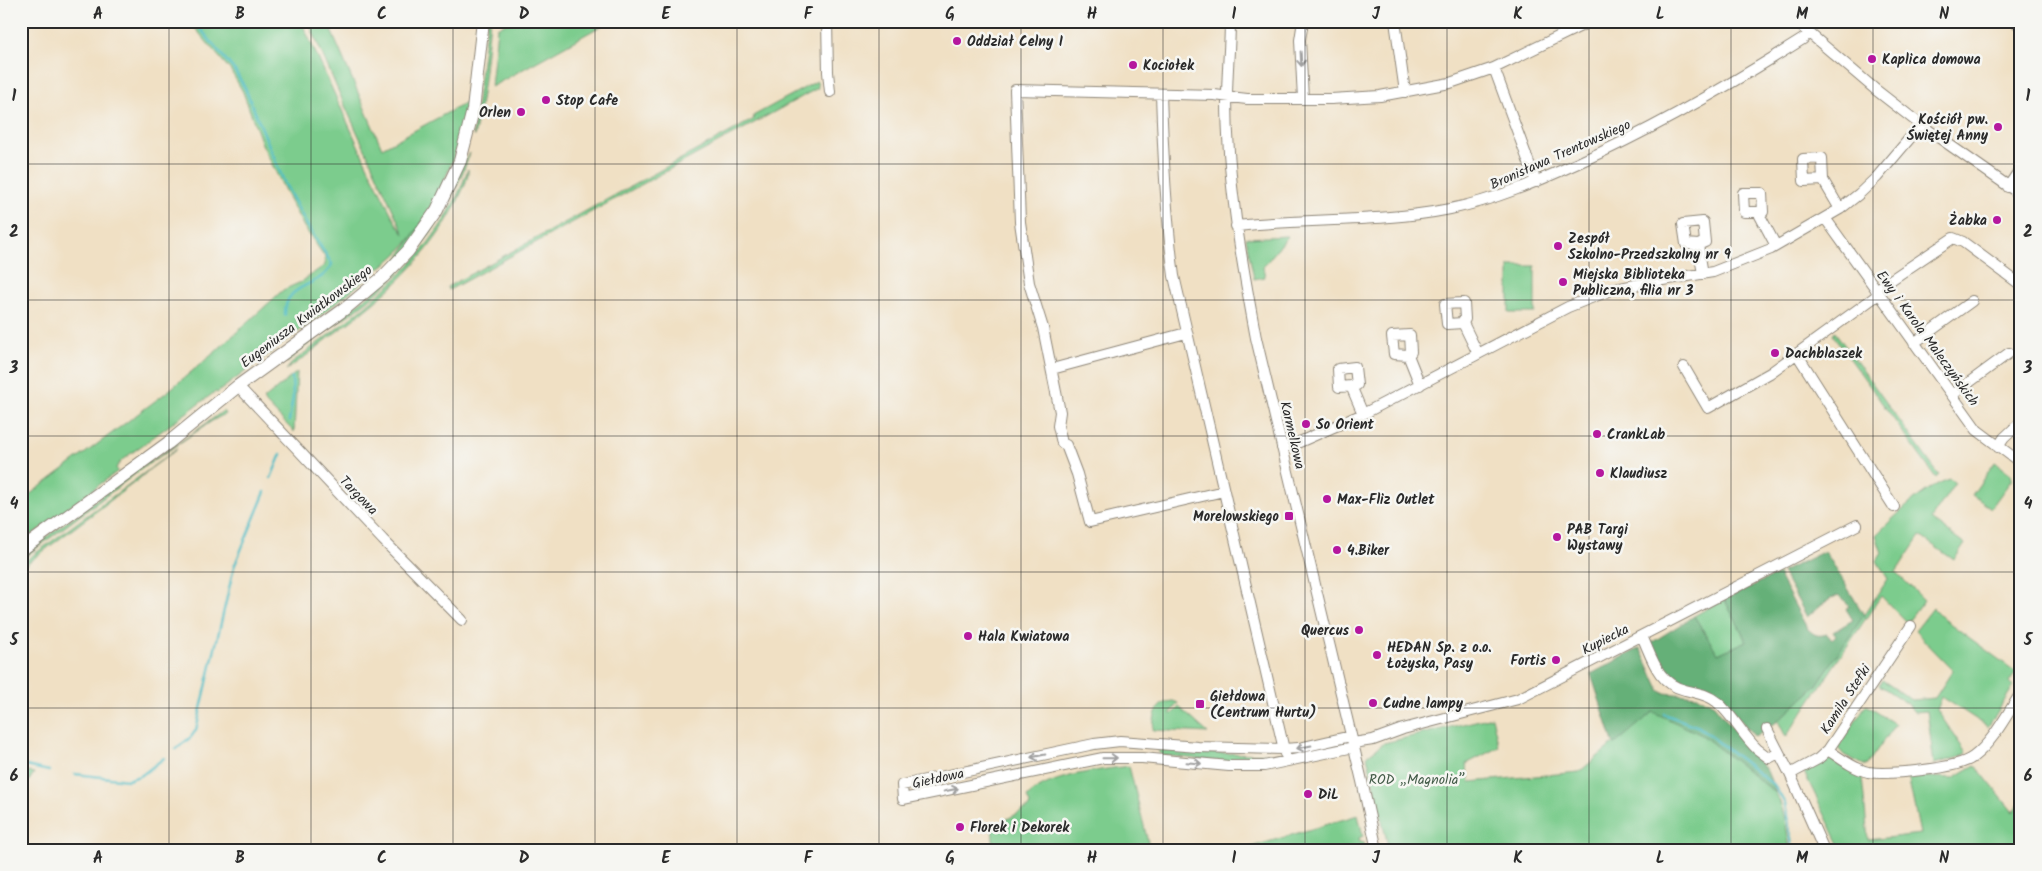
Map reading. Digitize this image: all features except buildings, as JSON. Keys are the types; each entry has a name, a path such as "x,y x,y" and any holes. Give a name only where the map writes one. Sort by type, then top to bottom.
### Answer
{"main road":[{"name":"Eugeniusza Kwiatkowskiego","path":"21,550 141,460 168,443 238,386 369,290 397,263 428,223 450,186 468,136 477,86 483,21"}],"street":[{"path":"827,21 830,92"},
{"name":"Karmelkowa","path":"1230,21 1227,97 1229,162 1236,226 1247,296 1377,850"},
{"path":"1303,21 1300,40 1303,99"},
{"path":"1395,21 1404,92"},
{"path":"1224,492 1090,522 1077,474 1066,445 1062,443 1058,426 1060,412 1052,369 1043,328 1028,283 1021,230 1015,90 1214,95 1247,99 1380,96 1450,83 1494,68 1591,21"},
{"path":"1796,21 1808,33 1921,125 2021,195"},
{"path":"2014,21 2021,26"},
{"name":"Bronisława Trentowskiego","path":"1236,226 1411,216 1483,201 1536,182 1604,151 1696,104 1803,40 1808,33"},
{"path":"1494,68 1536,182"},
{"path":"1161,94 1168,231 1174,276 1283,749 1288,762"},
{"path":"1282,448 1363,414 1564,309 1611,290 1652,281 1703,274 1747,260 1776,246 1840,209 1877,177 1921,125"},
{"path":"2008,186 2021,168"},
{"path":"1823,180 1840,209"},
{"path":"1758,212 1776,246"},
{"name":"Ewy i Karola Maleczyńskich","path":"1825,218 1977,430 2021,462"},
{"path":"1684,367 1708,408 1770,374 1952,238 1963,242 2021,285"},
{"path":"1698,245 1703,274"},
{"path":"1914,343 1972,301"},
{"path":"1463,323 1478,354"},
{"path":"1052,369 1186,333"},
{"path":"1952,395 2010,353"},
{"path":"1797,354 1894,507"},
{"path":"1408,355 1420,384"},
{"name":"Targowa","path":"238,386 383,540 462,620"},
{"path":"1351,386 1363,414"},
{"path":"1998,447 2004,438 2021,422"},
{"name":"Kupiecka","path":"1353,742 1373,740 1403,729 1518,699 1857,525"},
{"name":"Kamila Stefki","path":"1790,774 1818,759 1828,750 1911,626"},
{"path":"1642,636 1658,673 1668,682 1682,689 1713,698 1722,706 1757,749 1769,758 1779,753"},
{"path":"1828,750 1867,772 1887,773 1956,764 1971,759 1981,750 2021,693"},
{"path":"1767,729 1790,774 1824,850"},
{"name":"Giełdowa","path":"1120,741 1198,747 1283,749 1353,742 1288,762 1264,766 1103,758 903,799 902,785 1094,744 1120,741"},
{"path":"1146,759 1148,742"},
{"path":"1020,760 1023,774"},
{"path":"989,766 992,781"}],"green space":[{"path":"189,21 301,21 368,167 396,223 404,234 308,21 327,21 382,148 469,101 460,138 440,191 410,239 394,257 217,393 215,392 122,460 116,468 118,471 21,543 21,501 167,392 215,352 283,290 301,282 325,265 325,257 304,227 262,144 243,92 231,71"},
{"path":"487,21 490,21 486,65 474,137 473,133"},
{"path":"509,21 610,21 491,87 497,28"},
{"path":"817,81 818,88 449,290 447,287 754,119 753,116"},
{"path":"470,153 462,175 441,216 429,235 400,271 366,302 315,339 287,363 293,353 376,290"},
{"path":"468,169 465,184 447,221 420,258 371,305 286,370 294,361 372,300 419,254 438,229 455,200"},
{"path":"1288,236 1263,267 1265,277 1254,279 1246,238"},
{"path":"1509,266 1535,266 1535,313 1509,313"},
{"path":"1835,332 1939,475 1936,478 1833,335"},
{"path":"297,372 294,432 263,400"},
{"path":"223,411 225,414 147,465 21,560 21,556 139,468 189,436"},
{"path":"1995,462 2011,474 2012,479 1991,508 1972,495"},
{"path":"150,469 139,479 21,568 21,564"},
{"path":"1950,479 1955,483 1931,519 1965,544 1954,560 1920,536 1896,572 1924,600 1907,623 1881,596 1786,737 1778,721 1816,686 1888,579 1877,561 1882,553 1876,535 1921,495 1941,482"},
{"path":"1825,551 1864,615 1816,686 1778,721 1755,737 1720,697 1666,673 1662,668 1651,643 1694,616 1718,654 1747,641 1724,599 1778,574 1807,628 1816,635 1827,634 1832,640 1836,636 1833,632 1853,620 1846,609 1849,607 1844,599 1838,595 1822,604 1807,617 1782,572"},
{"path":"1724,599 1747,641 1718,654 1694,616"},
{"path":"1933,608 1944,619 2016,672 2009,683 2013,687 1988,727 1942,697 1937,710 1966,753 1960,757 1934,764 1927,711 1914,712 1908,704 1879,685 1882,680 1912,700 1935,698 1953,670 1915,631"},
{"path":"1640,648 1660,691 1698,696 1714,705 1767,771 1776,793 1702,735 1653,712 1614,745 1591,674"},
{"path":"1173,701 1178,703 1170,713 1172,714 1179,707 1208,733 1153,730 1155,714 1159,707"},
{"path":"1866,705 1895,724 1866,766 1844,755 1838,748"},
{"path":"1653,711 1702,735 1776,793 1784,814 1790,850 1458,850 1457,844 1448,850 1391,850 1388,846 1367,756 1384,743 1492,717 1499,747 1466,764 1470,782 1579,772"},
{"path":"1158,751 1272,754 1274,758 1253,762 1220,761 1161,755"},
{"path":"1833,758 1862,777 1868,840 1920,834 1908,776 1953,778 1975,765 2013,812 2021,802 2021,850 1842,850 1804,772"},
{"path":"1129,766 1150,850 994,850 992,827 1028,808 1030,804 1027,797 1036,790 1048,783 1075,775"},
{"path":"27,772 34,773 21,793 21,780"},
{"name":"ROD „Magnolia”","path":"1358,815 1363,836 1359,838 1360,842 1364,842 1365,850 1241,850"}],"waterway":[{"path":"194,21 235,71 245,88 285,184 307,225 332,264 320,278 290,296 286,304 285,315"},
{"path":"289,421 293,397 292,377"},
{"path":"271,478 281,454"},
{"path":"176,749 191,737 196,730 234,567 265,492"},
{"path":"1664,714 1699,727 1775,786 1785,804 1793,850"},
{"path":"75,774 128,780 142,775 164,758"},
{"path":"21,765 49,771"}],"place":[{"name":"Oddział Celny I","path":"957,41"},
{"name":"Kaplica domowa","path":"1872,59"},
{"name":"Kociołek","path":"1133,65"},
{"name":"Stop Cafe","path":"546,100"},
{"name":"Orlen","path":"521,112"},
{"name":"Kościół pw. Świętej Anny","path":"1998,127"},
{"name":"Żabka","path":"1997,220"},
{"name":"Zespół Szkolno-Przedszkolny nr 9","path":"1558,246"},
{"name":"Miejska Biblioteka Publiczna, filia nr 3","path":"1563,282"},
{"name":"Dachblaszek","path":"1775,353"},
{"name":"So Orient","path":"1306,424"},
{"name":"CrankLab","path":"1597,434"},
{"name":"Klaudiusz","path":"1600,473"},
{"name":"Max-Fliz Outlet","path":"1327,499"},
{"name":"Morelowskiego","path":"1289,516"},
{"name":"PAB Targi Wystawy","path":"1557,537"},
{"name":"4.Biker","path":"1337,550"},
{"name":"Quercus","path":"1359,630"},
{"name":"Hala Kwiatowa","path":"968,636"},
{"name":"HEDAN Sp. z o.o. Łożyska, Pasy","path":"1377,655"},
{"name":"Fortis","path":"1556,660"},
{"name":"Cudne lampy","path":"1373,703"},
{"name":"Giełdowa (Centrum Hurtu)","path":"1200,704"},
{"name":"DiL","path":"1308,794"},
{"name":"Florek i Dekorek","path":"960,827"}]}
